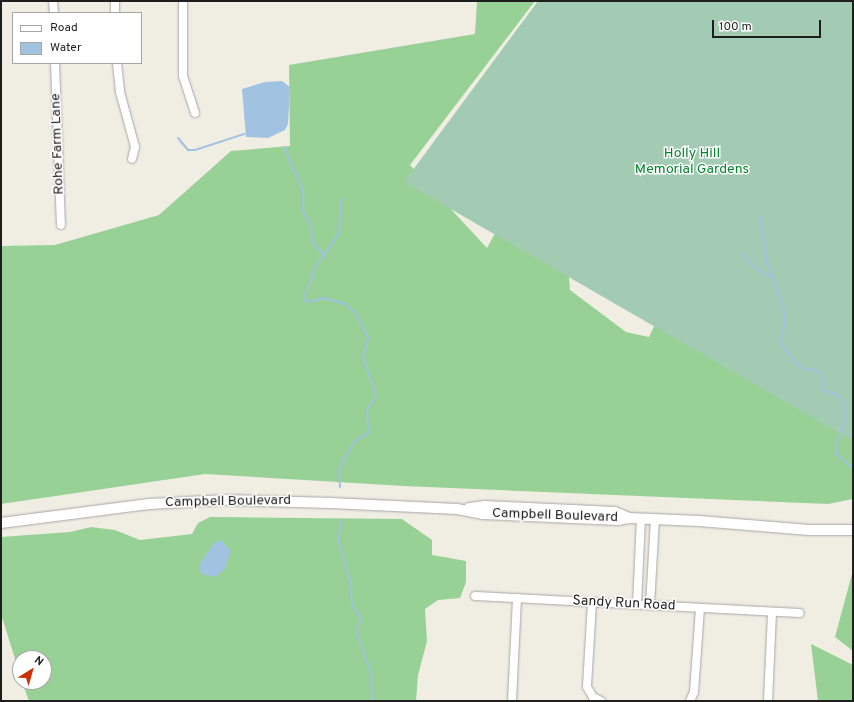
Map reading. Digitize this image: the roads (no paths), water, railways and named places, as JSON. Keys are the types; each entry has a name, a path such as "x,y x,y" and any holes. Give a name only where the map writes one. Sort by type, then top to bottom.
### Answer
{"street":[{"path":"53,1 54,12"},
{"path":"115,1 115,12"},
{"path":"183,1 183,76 195,113"},
{"name":"Rohe Farm Lane","path":"55,64 61,225"},
{"path":"117,64 120,92 135,147 132,159"},
{"name":"Campbell Boulevard","path":"1,523 149,504 212,500 457,509 483,514 618,520 629,518 699,520 794,529 853,530"},
{"name":"Campbell Boulevard","path":"699,520 716,517 826,524 853,523"},
{"path":"637,604 642,519"},
{"path":"650,605 655,519"},
{"name":"Sandy Run Road","path":"475,596 800,613"},
{"path":"512,701 517,598"},
{"path":"592,602 586,683 590,695 601,701"},
{"path":"690,701 694,692 700,608"},
{"path":"768,701 772,612"}],"water":[{"path":"282,81 290,87 288,124 285,130 268,138 246,137 242,89 265,82"},
{"path":"221,540 231,551 225,568 216,577 204,575 200,572 200,564 214,543"}],"waterway":[{"path":"178,138 188,150 195,150 244,134"},
{"path":"284,147 303,192 303,211 311,227 313,243 325,256"},
{"path":"340,487 339,471 344,459 355,441 368,433 367,409 374,400 374,390 363,356 368,338 356,314 346,304 323,298 308,302 304,298 315,268 339,233 341,199"},
{"path":"760,218 767,263 783,304 785,322 780,342 796,364 806,369 818,371 823,375 822,390 836,394 845,404 844,424 837,442 837,455 853,469"},
{"path":"742,252 751,265 773,278"},
{"path":"341,521 338,539 350,582 352,605 361,618 356,631 371,674 372,701"}],"park label":[{"name":"Holly Hill Memorial Gardens","path":"692,162"}]}
